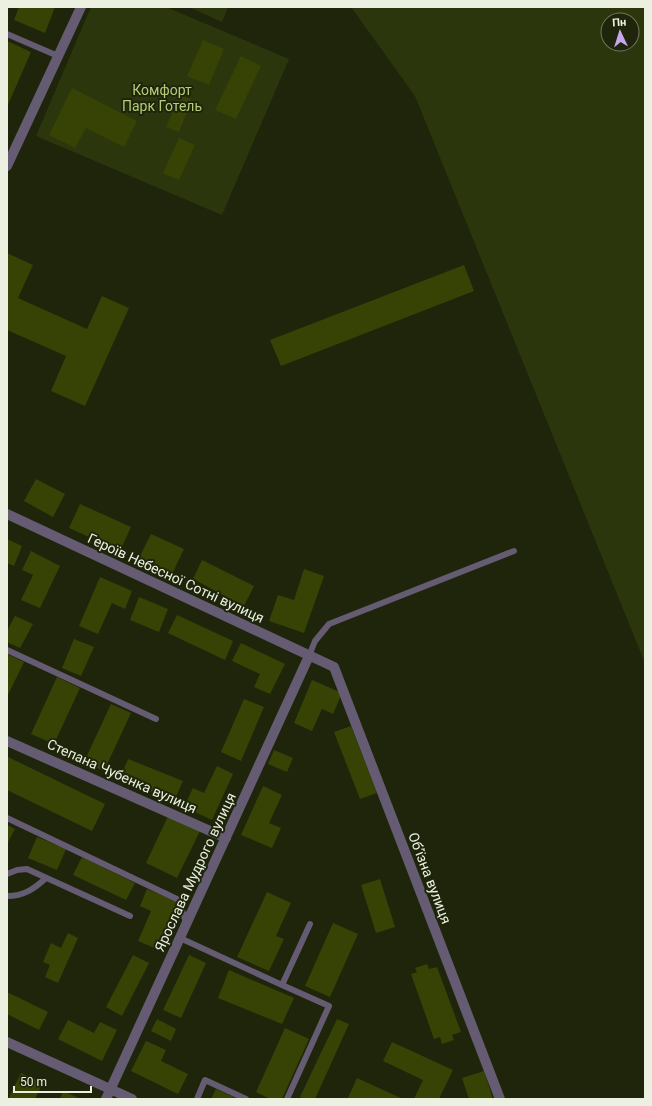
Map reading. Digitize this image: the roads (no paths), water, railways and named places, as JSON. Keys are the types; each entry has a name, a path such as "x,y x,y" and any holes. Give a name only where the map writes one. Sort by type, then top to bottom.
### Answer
{"street":[{"path":"7,166 81,7"},
{"name":"Героїв Небесної Сотні вулиця","path":"7,514 334,667"},
{"name":"Ярослава Мудрого вулиця","path":"109,1094 309,656"},
{"name":"Об’їзна вулиця","path":"334,667 500,1099"},
{"name":"Степана Чубенка вулиця","path":"7,741 226,838"},
{"path":"7,1042 109,1094 132,1099"}],"lane":[{"path":"7,34 58,56"},
{"path":"309,656 315,641 329,624 514,551"},
{"path":"7,650 156,719"},
{"path":"7,818 179,900 186,924"},
{"path":"7,874 17,870 27,869 130,916"},
{"path":"7,896 25,893 34,889 46,878"},
{"path":"282,985 310,924"},
{"path":"180,938 329,1006 287,1099"},
{"path":"197,1099 205,1080 246,1099"}],"park label":[{"name":"Комфорт Парк Готель","path":"162,98"}]}
